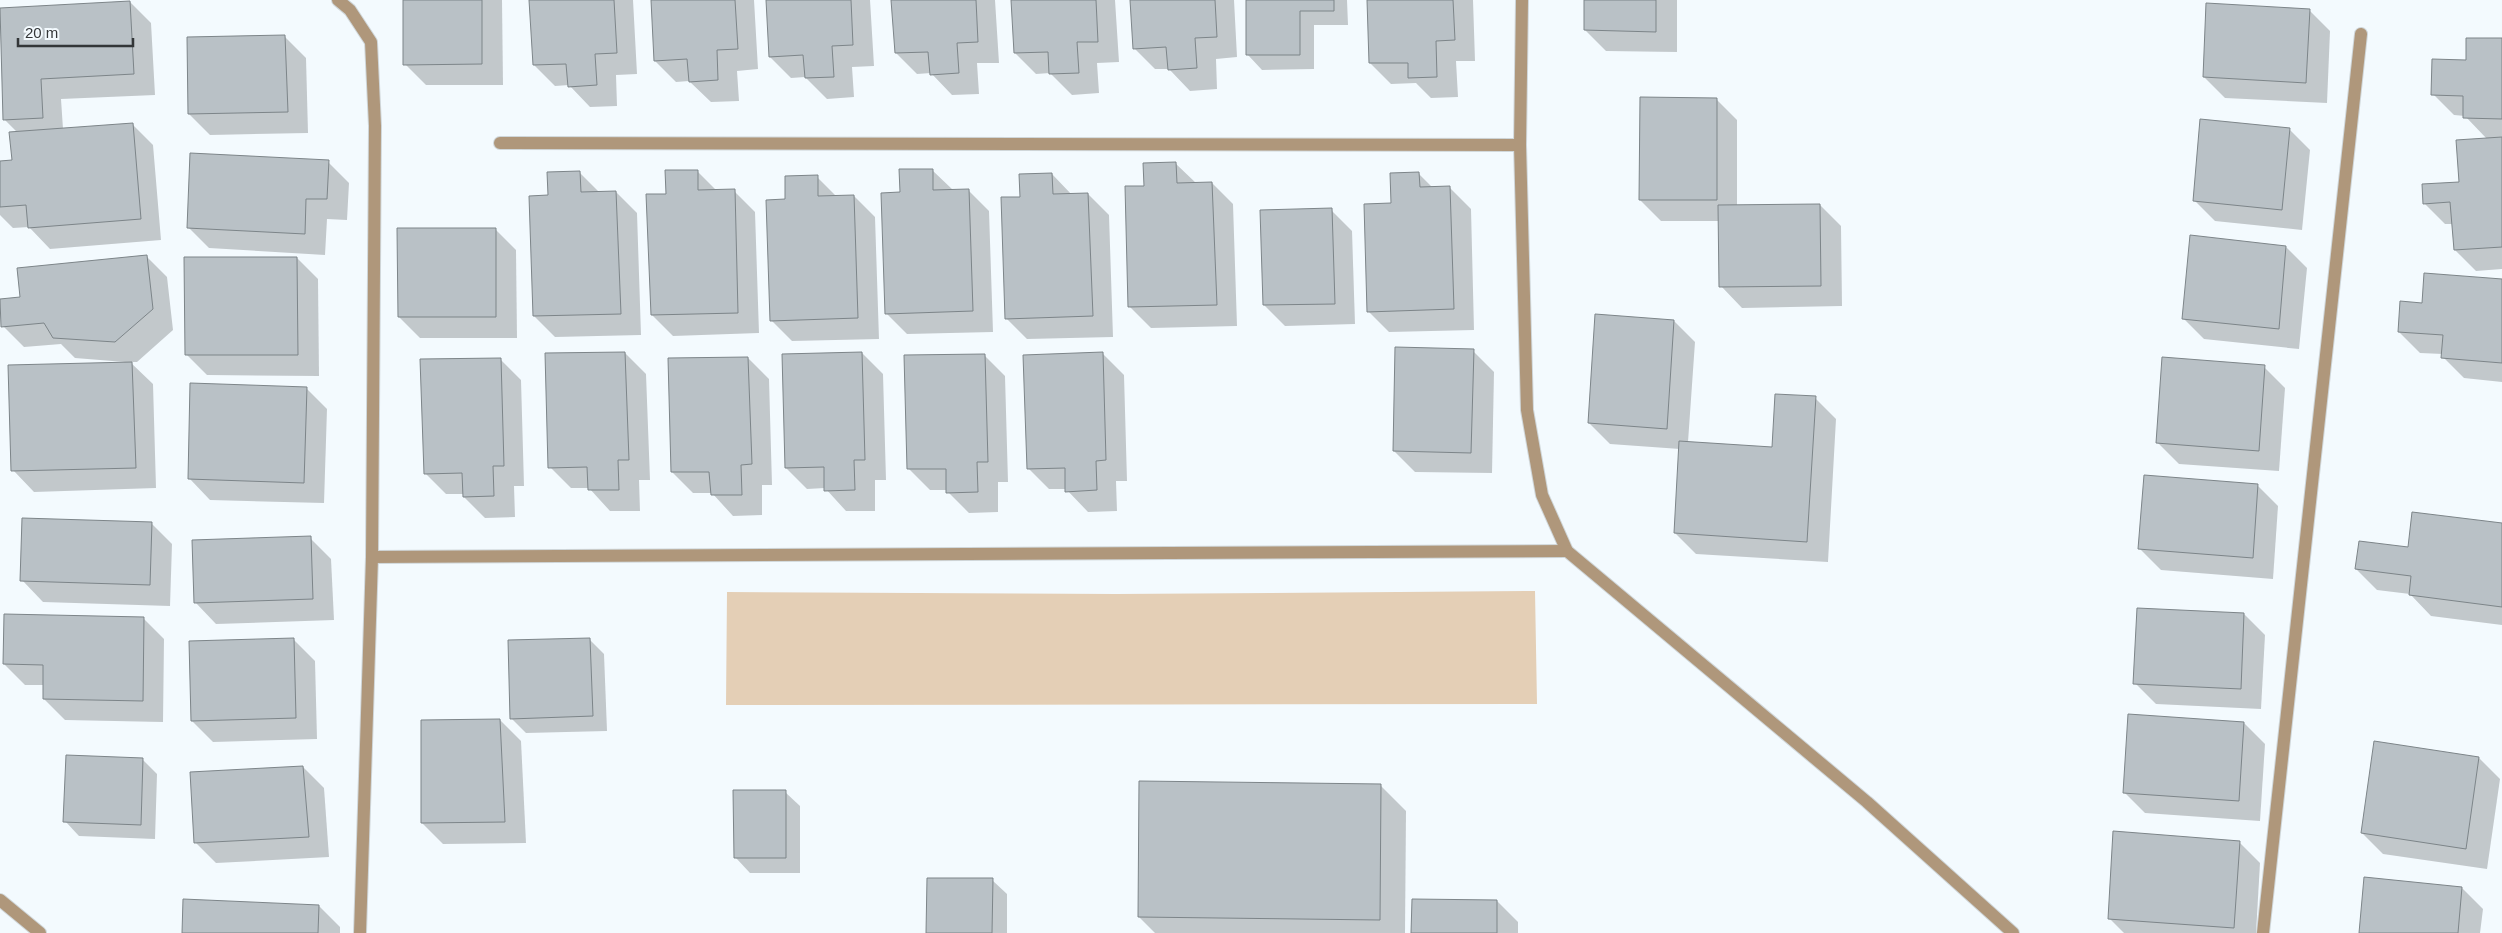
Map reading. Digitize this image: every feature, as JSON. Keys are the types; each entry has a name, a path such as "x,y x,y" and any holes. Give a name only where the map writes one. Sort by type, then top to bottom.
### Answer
{"street":[{"path":"338,0 350,10 371,42 376,126 372,557 360,933"},
{"path":"1522,0 1520,145 1527,410 1542,495 1567,551 1866,802 2013,933"},
{"path":"2263,933 2361,34"},
{"path":"500,143 1520,145"},
{"path":"372,557 1567,551"},
{"path":"0,900 40,933"}],"shaded area":[{"path":"1535,591 1537,704 726,705 727,592 1116,594"}],"building":[{"path":"403,0 482,0 482,64 403,65"},
{"path":"529,0 614,0 617,53 595,54 597,85 568,87 566,64 533,65"},
{"path":"651,0 735,0 738,49 717,50 718,80 689,82 687,59 654,61"},
{"path":"766,0 851,0 853,45 832,46 834,77 805,78 803,55 769,57"},
{"path":"891,0 976,0 978,42 957,43 959,73 930,75 928,52 895,53"},
{"path":"1011,0 1096,0 1098,42 1077,42 1079,73 1049,74 1048,52 1014,53"},
{"path":"1130,0 1215,0 1217,37 1195,38 1197,68 1168,70 1166,47 1133,49"},
{"path":"1246,0 1334,0 1334,11 1300,11 1300,55 1246,55"},
{"path":"1367,0 1453,0 1455,40 1436,41 1437,77 1408,78 1408,63 1369,63"},
{"path":"1584,0 1656,0 1656,32 1584,30"},
{"path":"130,1 134,74 41,79 43,118 3,120 0,8"},
{"path":"2206,3 2310,9 2306,83 2203,77"},
{"path":"285,35 288,112 188,114 187,37"},
{"path":"2466,38 2502,38 2502,119 2463,118 2463,96 2431,95 2432,59 2466,60"},
{"path":"1640,97 1717,98 1717,200 1639,200"},
{"path":"2200,119 2290,128 2282,210 2193,201"},
{"path":"133,123 141,219 28,228 26,205 0,207 0,161 12,160 9,132"},
{"path":"2502,137 2502,247 2454,250 2450,202 2423,204 2422,184 2459,182 2456,140"},
{"path":"190,153 329,160 327,199 306,199 305,234 187,228"},
{"path":"1176,162 1177,183 1212,182 1217,305 1128,307 1125,186 1144,186 1143,163"},
{"path":"899,169 933,169 933,190 969,189 973,311 885,314 881,193 900,192"},
{"path":"665,170 698,170 698,190 735,189 738,313 651,315 646,194 666,194"},
{"path":"580,171 581,192 616,191 621,314 533,316 529,196 548,195 547,172"},
{"path":"1419,172 1420,187 1450,186 1454,309 1367,312 1364,204 1391,203 1390,173"},
{"path":"1052,173 1053,194 1088,193 1093,316 1005,319 1001,197 1020,197 1019,174"},
{"path":"818,175 818,196 854,195 858,318 770,321 766,200 785,199 785,176"},
{"path":"1820,204 1821,286 1719,287 1718,205"},
{"path":"1332,208 1335,304 1263,305 1260,210"},
{"path":"397,228 496,228 496,317 398,317"},
{"path":"2190,235 2286,246 2279,329 2182,319"},
{"path":"147,255 153,309 115,342 53,338 44,323 1,327 0,299 20,297 17,268"},
{"path":"184,257 297,257 298,355 185,355"},
{"path":"2424,273 2502,279 2502,363 2441,358 2443,335 2398,332 2400,301 2422,303"},
{"path":"1595,314 1674,320 1667,429 1588,423"},
{"path":"1395,347 1474,349 1471,453 1393,451"},
{"path":"625,352 629,460 618,460 619,490 588,490 587,467 548,468 545,353"},
{"path":"862,352 865,460 854,460 855,490 824,491 824,467 785,468 782,354"},
{"path":"1103,352 1106,460 1096,461 1097,490 1065,492 1065,468 1027,469 1023,355"},
{"path":"985,354 988,462 977,462 978,492 946,493 946,469 907,469 904,355"},
{"path":"748,357 752,464 741,465 742,495 711,495 709,472 671,472 668,358"},
{"path":"2162,357 2265,365 2259,451 2156,443"},
{"path":"501,358 504,466 493,466 494,496 463,497 462,473 424,474 420,359"},
{"path":"132,362 136,468 11,471 8,365"},
{"path":"190,383 307,387 304,483 188,479"},
{"path":"1775,394 1816,396 1807,542 1674,533 1679,441 1772,447"},
{"path":"2144,475 2258,484 2253,558 2138,549"},
{"path":"2412,512 2502,523 2502,607 2409,595 2411,576 2355,569 2359,541 2408,547"},
{"path":"22,518 152,522 150,585 20,581"},
{"path":"311,536 313,599 194,603 192,540"},
{"path":"2137,608 2244,613 2241,689 2133,684"},
{"path":"4,614 144,617 143,701 43,699 43,665 3,664"},
{"path":"294,638 296,718 191,721 189,641"},
{"path":"590,638 593,716 510,719 508,640"},
{"path":"2128,714 2244,722 2239,801 2123,793"},
{"path":"500,719 505,822 421,823 421,720"},
{"path":"2374,741 2479,757 2466,849 2361,833"},
{"path":"66,755 143,758 141,825 63,822"},
{"path":"303,766 309,837 194,843 190,772"},
{"path":"1139,781 1381,784 1380,920 1138,917"},
{"path":"733,790 786,790 786,858 734,858"},
{"path":"2113,831 2240,841 2234,928 2108,919"},
{"path":"2364,877 2462,887 2458,933 2359,933"},
{"path":"927,878 993,878 992,933 926,933"},
{"path":"183,899 319,905 318,933 182,933"},
{"path":"1412,899 1497,900 1497,933 1411,933"}]}
